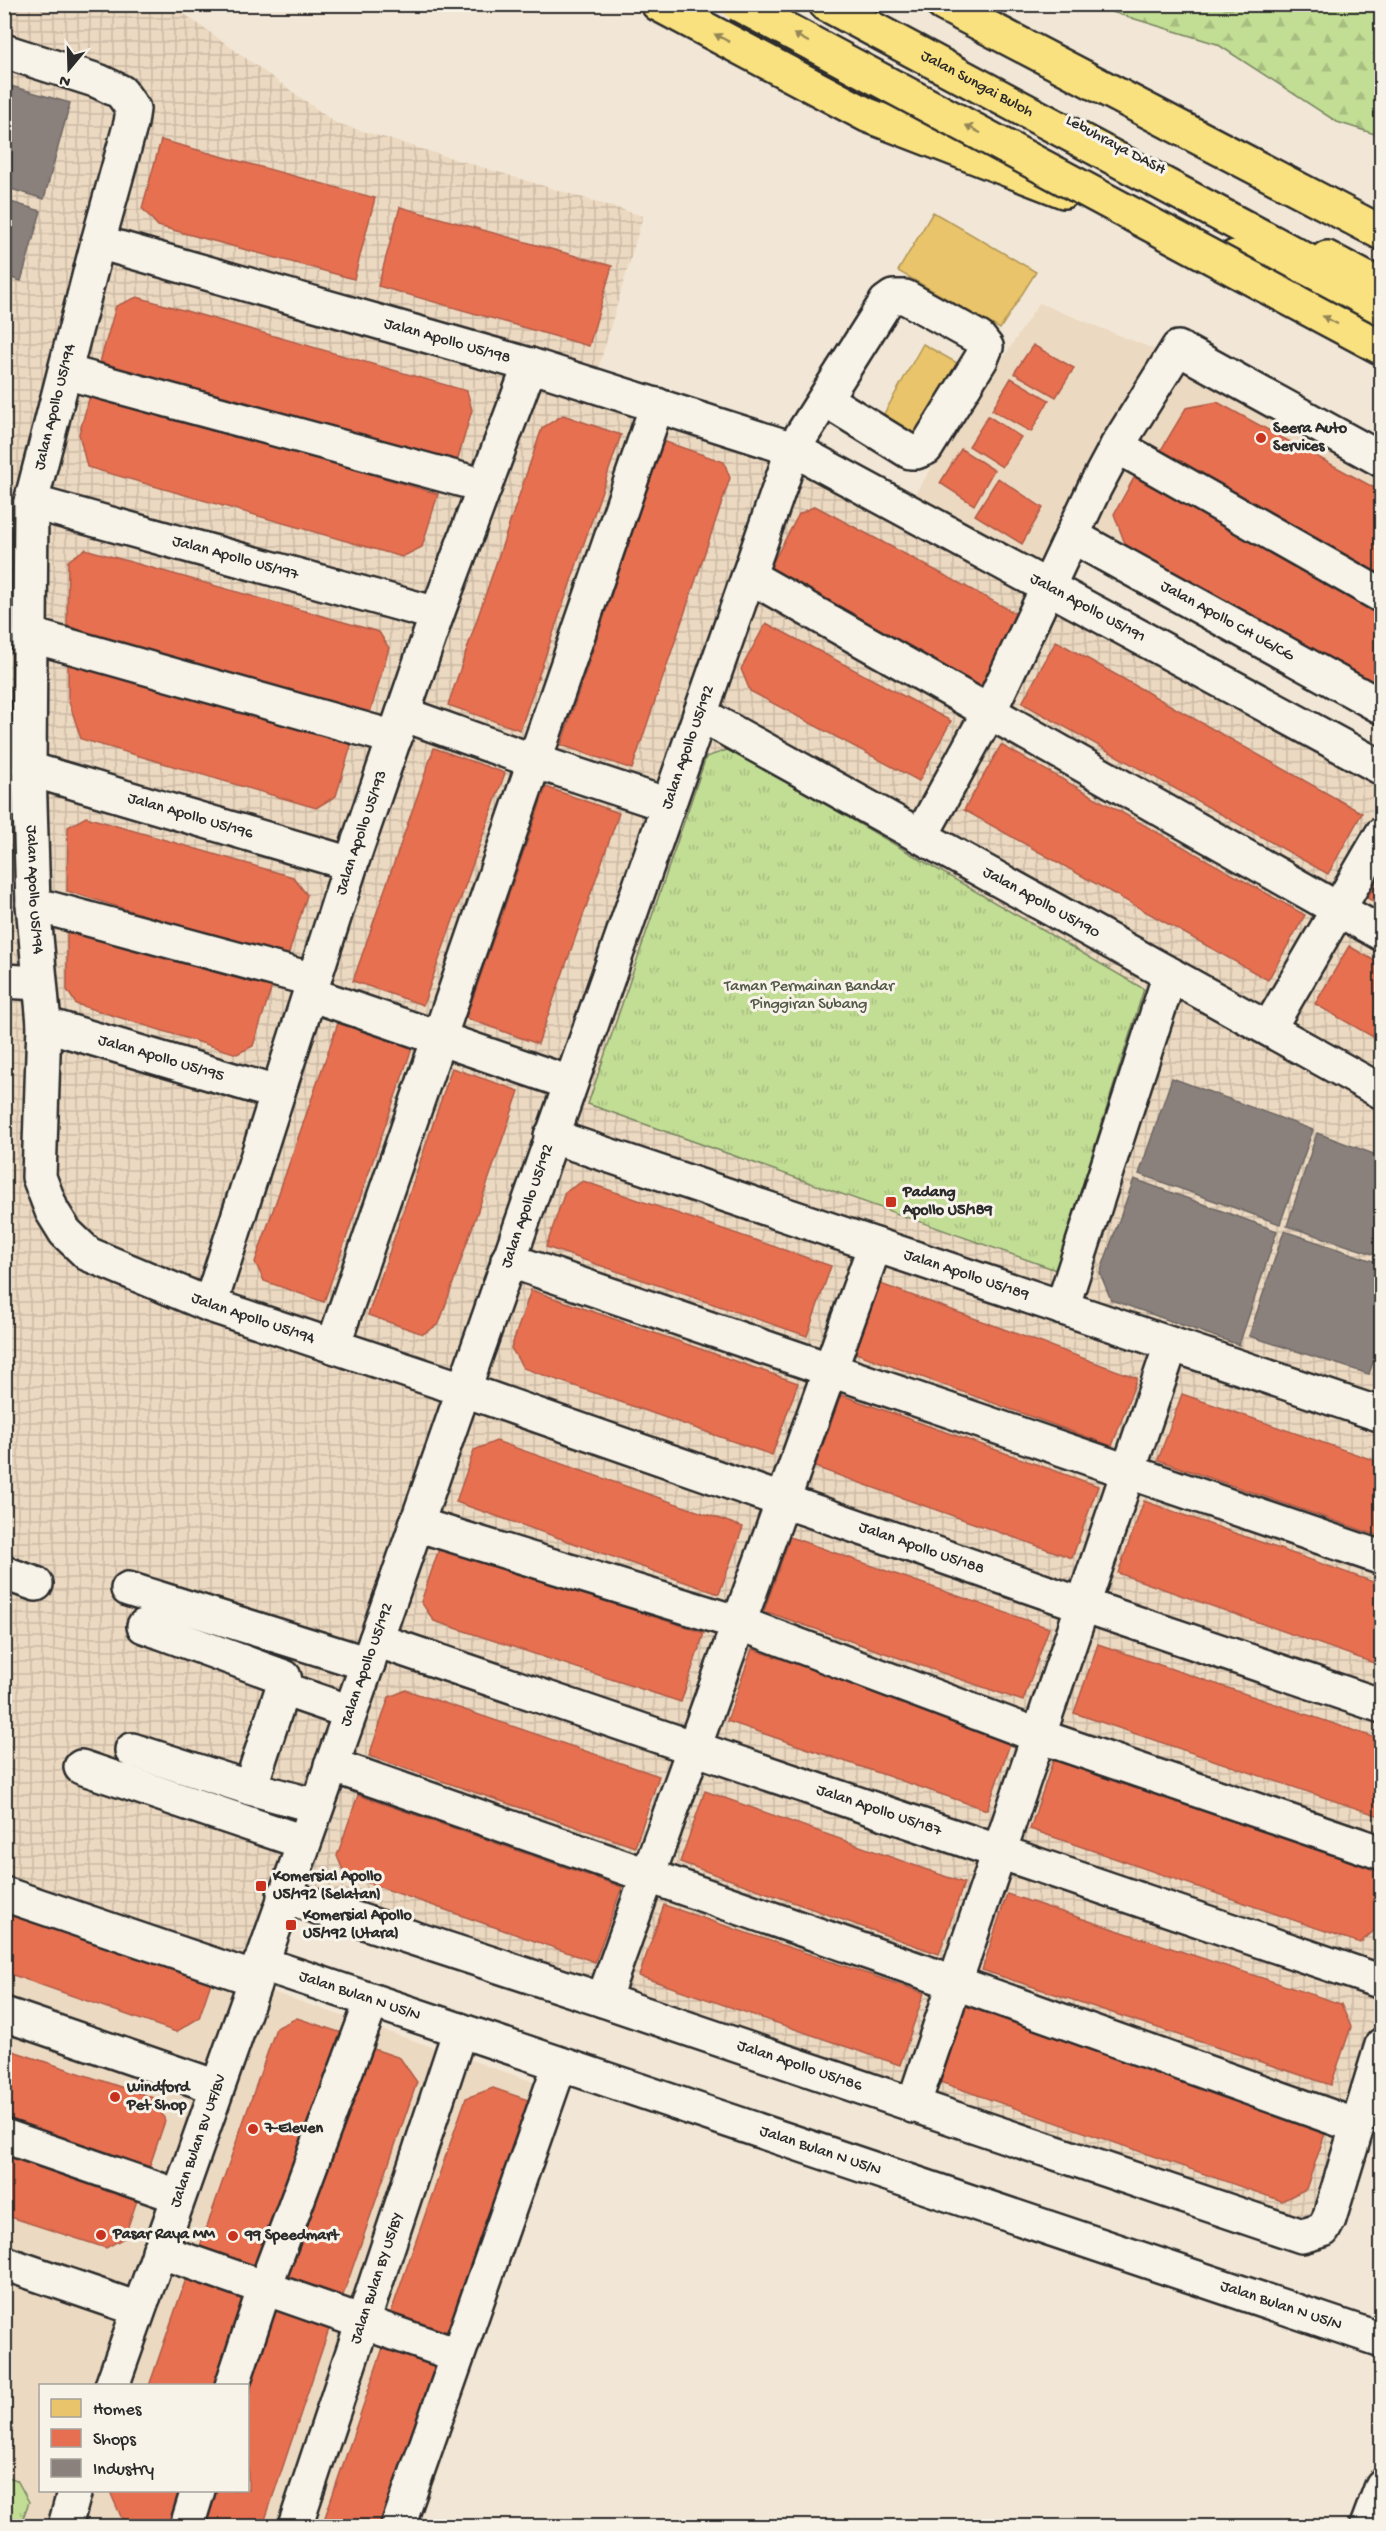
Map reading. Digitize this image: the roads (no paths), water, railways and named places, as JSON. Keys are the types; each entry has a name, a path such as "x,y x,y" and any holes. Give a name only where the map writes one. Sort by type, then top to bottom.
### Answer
{"highway":[{"path":"658,4 867,115 1382,314"},
{"path":"738,4 1382,348"},
{"name":"Jalan Sungai Buloh","path":"826,4 1382,301"},
{"name":"Lebuhraya DASH","path":"848,4 1382,287"},
{"path":"943,4 1382,233"},
{"path":"968,4 1265,156 1382,219"}],"street":[{"name":"Jalan Apollo U5/194","path":"4,51 98,81 121,92 133,109 31,502 28,769 33,904 44,1024 39,1177 52,1211 65,1232 88,1254 210,1305 462,1389"},
{"name":"Jalan Apollo U5/198","path":"98,242 530,365 794,449"},
{"name":"Jalan Apollo U5/192","path":"257,1971 372,1652 462,1389 794,449 886,302 894,297 905,297 979,338 986,347 981,359 926,448 916,452 910,452 826,400"},
{"path":"921,836 989,712 1116,447 1178,348 1382,460"},
{"name":"Jalan Apollo U5/193","path":"210,1305 351,864 437,614 530,365"},
{"path":"65,372 485,486"},
{"path":"333,1346 657,405"},
{"path":"1116,447 1382,596"},
{"name":"Jalan Apollo U5/191","path":"794,449 1382,768"},
{"name":"Jalan Apollo U5/197","path":"31,502 437,614"},
{"name":"Jalan Apollo CH UG/CG","path":"1072,536 1382,707"},
{"path":"749,576 1382,934"},
{"path":"30,636 534,761 668,805"},
{"name":"Jalan Apollo U5/190","path":"700,714 1382,1092"},
{"name":"Jalan Apollo U5/196","path":"28,769 351,864"},
{"path":"1269,1028 1382,834"},
{"path":"33,904 312,987 439,1039 570,1083"},
{"path":"1062,1308 1170,974"},
{"path":"4,981 39,983"},
{"name":"Jalan Apollo U5/195","path":"44,1024 277,1093"},
{"name":"Jalan Apollo U5/189","path":"551,1136 1382,1416"},
{"path":"603,2000 875,1245"},
{"path":"508,1260 1382,1558"},
{"path":"913,2106 1171,1345"},
{"name":"Jalan Apollo U5/188","path":"462,1389 1083,1605 1382,1706"},
{"path":"416,1524 739,1623 1039,1736 1382,1853"},
{"path":"4,1573 36,1584"},
{"name":"Jalan Apollo U5/187","path":"128,1589 372,1652 694,1748 1382,1982"},
{"path":"144,1626 280,1673 285,1681 283,1689 250,1788"},
{"path":"283,1689 350,1712"},
{"path":"132,1750 250,1788 316,1806"},
{"path":"331,1765 1357,2126 1382,2045"},
{"path":"81,1767 303,1842"},
{"name":"Jalan Bulan N U5/N","path":"4,1894 257,1971 372,2001 1382,2340"},
{"name":"Jalan Apollo U5/186","path":"284,1896 603,2000 1302,2236 1323,2230 1329,2219 1357,2126"},
{"name":"Jalan Bulan BV UF/BV","path":"112,2384 257,1971"},
{"path":"232,2384 265,2287 372,2001"},
{"path":"4,2014 217,2087"},
{"name":"Jalan Bulan BY U5/BY","path":"295,2526 460,2031"},
{"path":"398,2526 560,2064"},
{"path":"4,2136 178,2196"},
{"path":"159,2251 457,2355"},
{"path":"4,2263 138,2309"},
{"path":"1367,2526 1382,2486"},
{"path":"65,2526 74,2492"},
{"path":"186,2526 197,2492"}],"place":[{"name":"Seera Auto Services","path":"1261,438"},
{"name":"Padang Apollo U5/189","path":"891,1202"},
{"name":"Komersial Apollo U5/192 (Selatan)","path":"261,1886"},
{"name":"Komersial Apollo U5/192 (Utara)","path":"291,1925"},
{"name":"Windford Pet Shop","path":"115,2097"},
{"name":"7-Eleven","path":"253,2129"},
{"name":"Pasar Raya MM","path":"101,2235"},
{"name":"99 Speedmart","path":"233,2236"}],"park label":[{"name":"Taman Permainan Bandar Pinggiran Subang","path":"809,996"}]}
